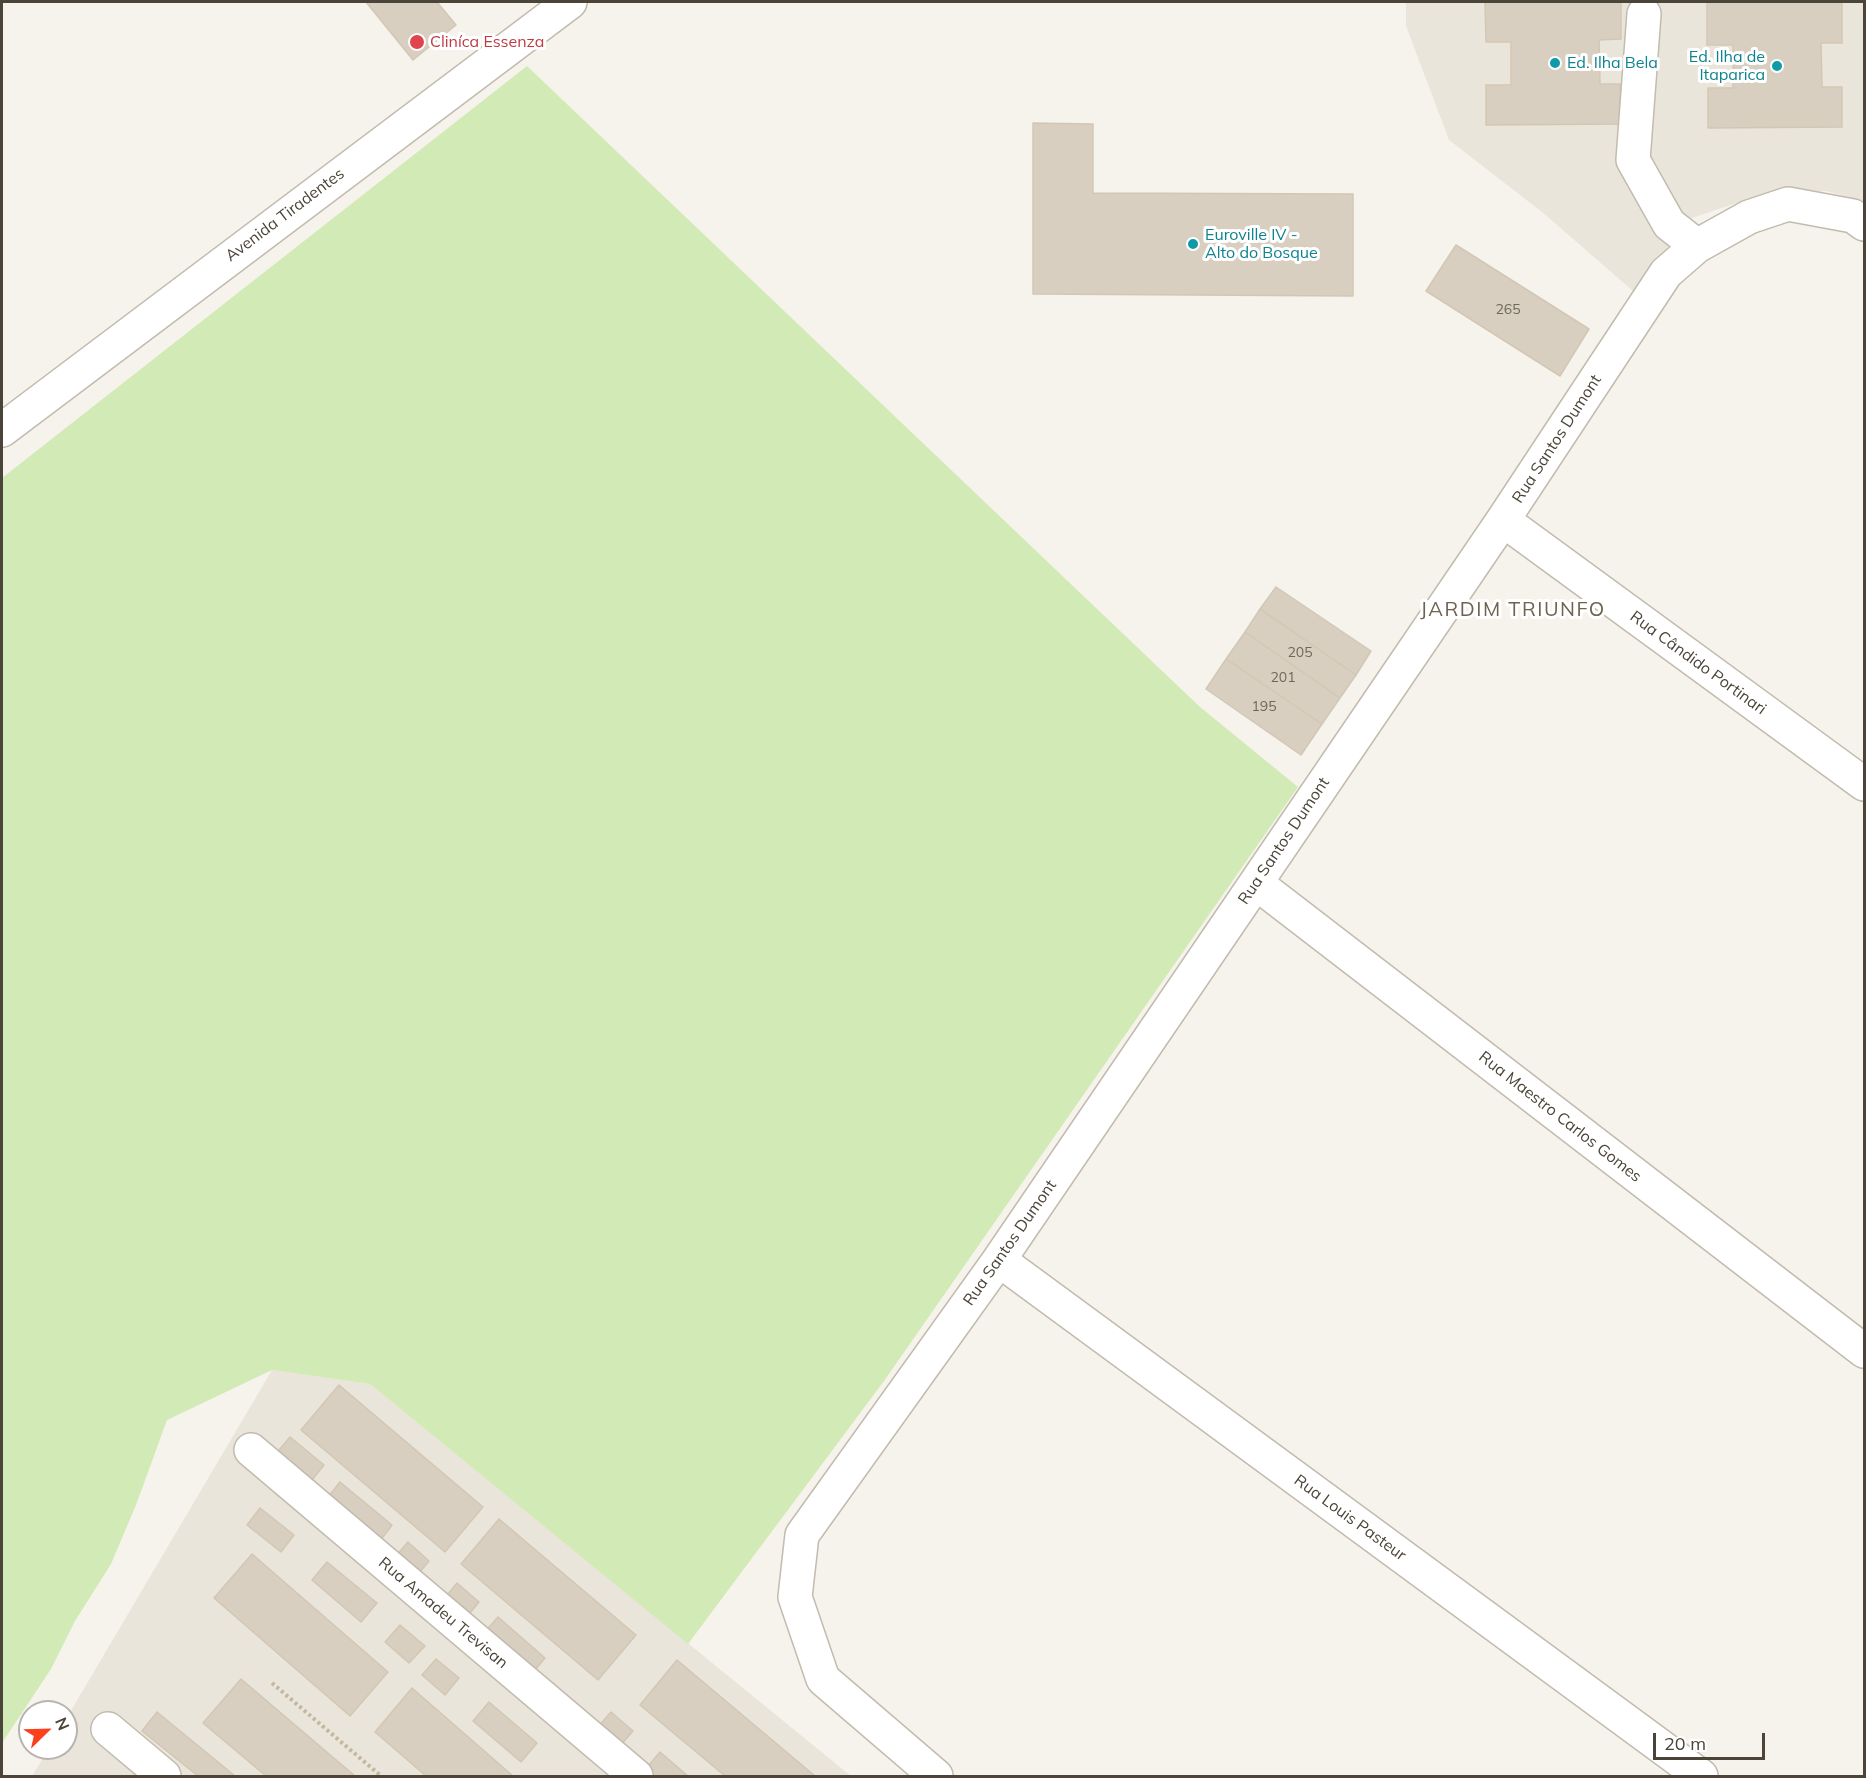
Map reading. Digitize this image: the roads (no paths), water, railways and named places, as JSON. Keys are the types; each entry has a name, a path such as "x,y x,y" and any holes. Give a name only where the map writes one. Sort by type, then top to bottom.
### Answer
{"street":[{"name":"Avenida Tiradentes","path":"2,430 14,404 570,2"},
{"path":"1644,14 1633,160 1669,224 1697,246"},
{"name":"Rua Santos Dumont","path":"936,1776 823,1678 795,1597 802,1535 999,1260 1503,520 1666,273 1697,246 1749,217 1788,204 1852,216 1864,224"},
{"name":"Rua Cândido Portinari","path":"1503,520 1864,784"},
{"name":"Rua Maestro Carlos Gomes","path":"1256,883 1864,1351"},
{"name":"Rua Louis Pasteur","path":"999,1260 1701,1776"},
{"name":"Rua Amadeu Trevisan","path":"251,1450 636,1776"},
{"path":"108,1729 164,1776"}],"place":[{"name":"Cliníca Essenza","path":"417,42"},
{"name":"Ed. Ilha Bela","path":"1555,63"},
{"name":"Ed. Ilha de Itaparica","path":"1777,66"},
{"name":"Euroville IV - Alto do Bosque","path":"1193,244"}],"district":[{"name":"JARDIM TRIUNFO","path":"1513,610"}]}
